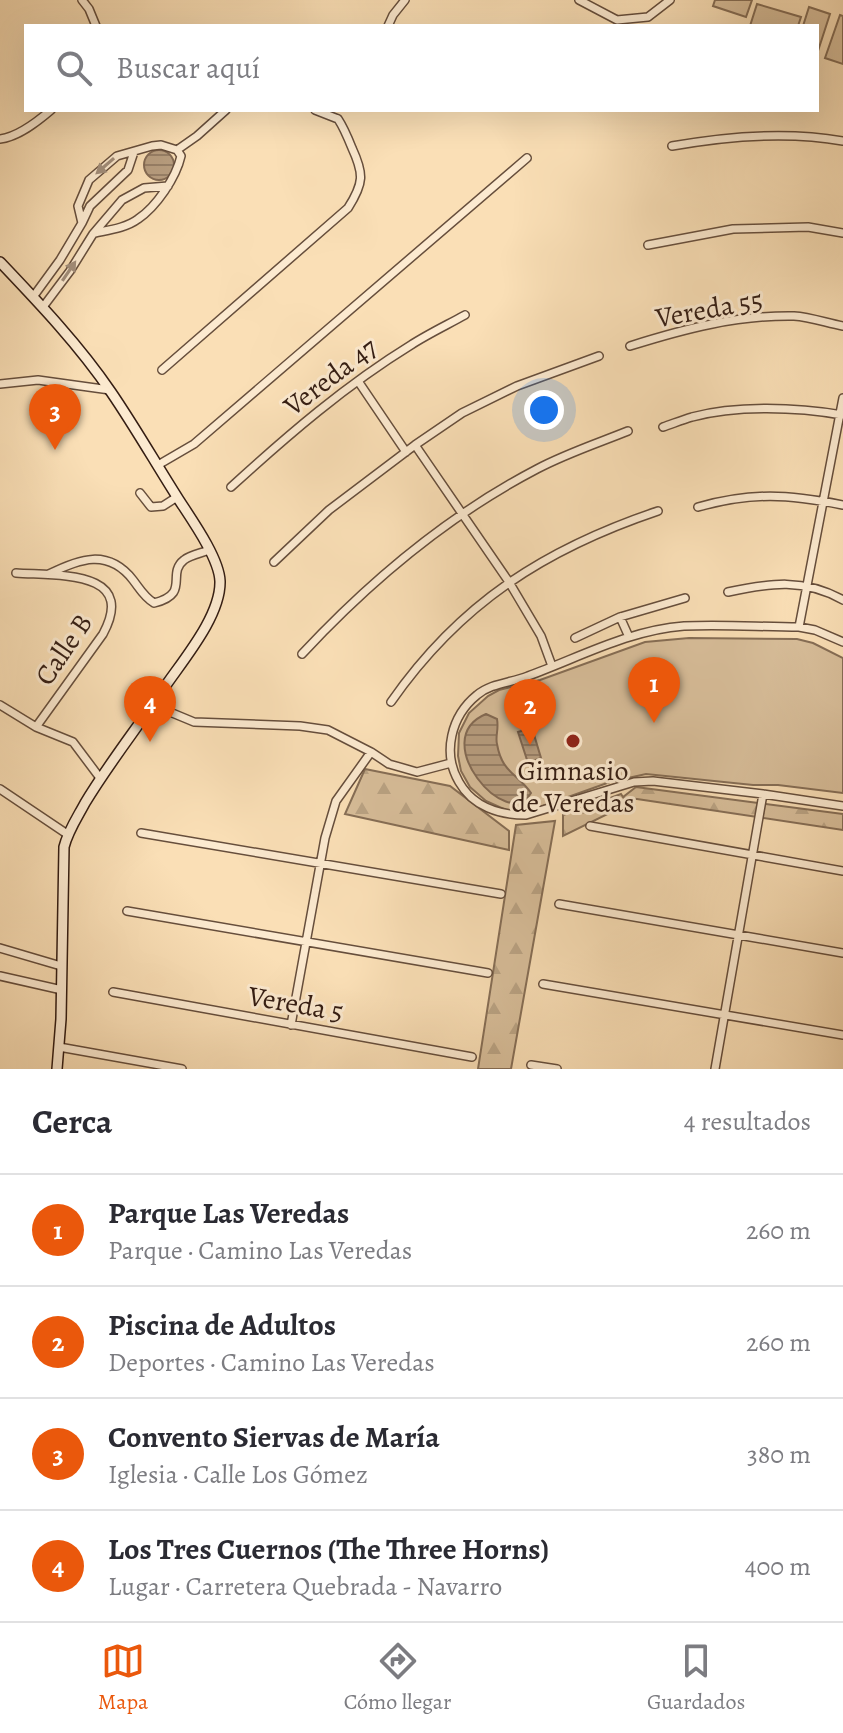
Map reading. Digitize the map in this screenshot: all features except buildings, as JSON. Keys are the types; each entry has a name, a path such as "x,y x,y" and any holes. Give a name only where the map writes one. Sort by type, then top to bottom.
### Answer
{"street":[{"path":"82,0 95,24"},
{"path":"389,24 405,0"},
{"path":"579,0 617,20 648,17 670,0"},
{"path":"0,139 6,139 49,112"},
{"path":"177,150 224,112"},
{"path":"162,370 348,208 358,192 362,174 359,162 338,119 320,112"},
{"path":"338,119 342,112"},
{"path":"672,146 761,136 843,141"},
{"path":"82,223 78,206 89,180 117,156 161,145 177,150 181,156 168,186 138,219 122,227 93,234"},
{"path":"33,297 60,260 90,206 128,170 134,152"},
{"path":"158,465 194,444 527,158"},
{"path":"43,307 93,234 122,200 144,188 168,186"},
{"path":"648,245 733,229 808,227 843,233"},
{"path":"0,262 70,338 110,390 200,534 216,564 220,580 212,612 203,630 100,778 67,834 64,847 62,990 57,1069"},
{"name":"Vereda 47","path":"231,487 290,433 358,381 412,344 465,315"},
{"name":"Vereda 55","path":"630,346 682,329 736,319 797,316 843,326"},
{"path":"274,562 329,510 462,413 517,386 599,356"},
{"path":"0,384 38,380 110,390"},
{"path":"358,381 406,452"},
{"path":"799,627 843,398"},
{"path":"663,427 694,416 737,410 781,408 841,415"},
{"path":"302,654 339,614 398,560 462,513 540,467 628,431"},
{"path":"415,445 509,582 541,636 552,666"},
{"path":"140,493 151,507 163,506 177,497"},
{"path":"698,507 730,499 775,495 843,505"},
{"path":"391,702 414,669 455,626 509,582 561,550 658,511"},
{"path":"47,575 92,558 113,562 131,577 144,597 154,603 173,595 178,569 184,560 209,550"},
{"name":"Calle B","path":"16,573 81,577 103,587 113,602 111,620 103,634 36,727"},
{"path":"728,592 763,584 806,586 826,590 843,600"},
{"path":"575,638 620,617 685,598"},
{"path":"620,617 629,637"},
{"path":"843,642 799,627 682,626 629,637 479,693 465,707 453,731 449,750 459,783 471,797 487,809 508,815 526,815 634,782 653,781 843,806"},
{"path":"0,705 36,727 73,742 100,778"},
{"path":"153,705 194,722 328,730 389,764 417,772 451,763"},
{"path":"291,1025 325,838 336,801 371,752"},
{"path":"0,789 67,834"},
{"path":"715,1069 763,794"},
{"path":"590,826 843,871"},
{"path":"141,833 501,894"},
{"path":"559,904 843,953"},
{"path":"127,911 488,973"},
{"path":"0,948 61,966"},
{"path":"0,976 62,990"},
{"path":"543,984 843,1035"},
{"name":"Vereda 5","path":"113,992 472,1057"},
{"path":"59,1047 182,1069"},
{"path":"531,1065 557,1069"}],"green space":[{"path":"715,0 752,0 746,17 713,6"},
{"path":"757,4 801,17 799,24 751,24"},
{"path":"809,7 830,14 819,48 819,24 804,24"},
{"path":"840,15 843,16 843,64 825,58"},
{"path":"689,638 797,639 813,643 843,658 843,793 646,774 610,782 529,811 506,810 486,801 470,787 461,771 459,733 469,713 488,696 645,642"},
{"path":"365,769 450,786 509,831 509,850 345,814"},
{"path":"636,787 843,814 843,830 624,798 626,805 563,836 563,815 621,794 623,797"},
{"path":"555,821 511,1069 478,1069 516,825"}],"shaded area":[{"path":"159,150 165,151 173,159 173,171 165,179 159,180 153,179 145,171 144,165 145,159 153,151"},
{"path":"486,714 497,719 497,741 502,761 531,793 520,802 506,801 491,793 477,778 468,761 464,743 470,726"},
{"path":"532,728 541,758 528,763 518,732"}],"place":[{"name":"Convento Siervas de María","path":"55,450"},
{"name":"Parque Las Veredas","path":"654,723"},
{"name":"Gimnasio de Veredas","path":"573,741"},
{"name":"Los Tres Cuernos (The Three Horns)","path":"150,742"},
{"name":"Piscina de Adultos","path":"530,745"}]}
